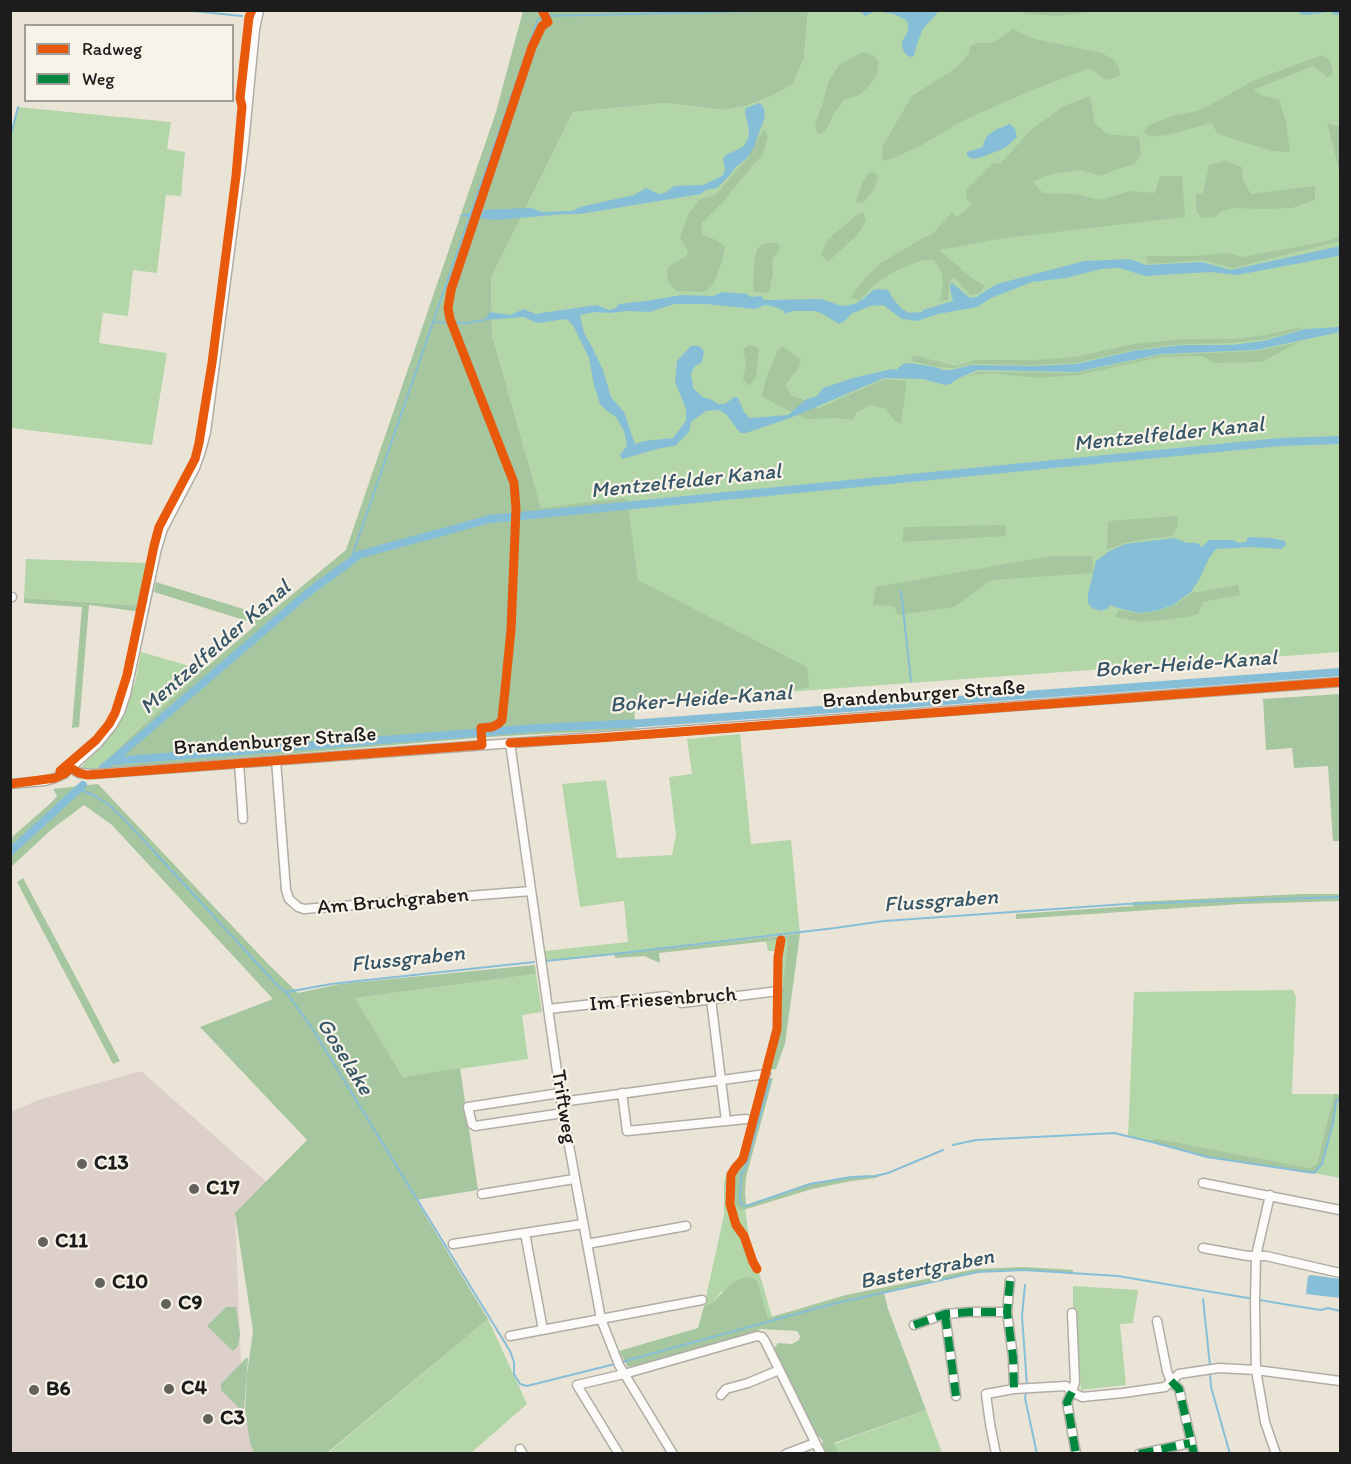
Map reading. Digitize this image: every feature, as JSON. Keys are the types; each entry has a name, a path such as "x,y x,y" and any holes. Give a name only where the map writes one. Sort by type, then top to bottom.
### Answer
{"street":[{"path":"10,784 45,781 71,768 98,743 120,712 131,675 160,538 195,468 206,432 243,152 255,29 259,10"},
{"name":"Brandenburger Straße","path":"71,768 87,775 1341,682"},
{"name":"Triftweg","path":"510,743 560,1097 602,1319 618,1363 673,1454"},
{"name":"Am Bruchgraben","path":"276,760 286,890 289,899 298,907 304,909 531,891"},
{"name":"Brandenburger Straße","path":"239,763 243,819"},
{"name":"Im Friesenbruch","path":"548,1010 666,996 682,1002 778,991"},
{"path":"711,999 726,1121"},
{"path":"563,1113 475,1126 472,1124 468,1107 622,1093 766,1074"},
{"path":"622,1093 627,1131 746,1119"},
{"path":"482,1194 574,1179"},
{"path":"1203,1183 1341,1210"},
{"path":"1269,1195 1256,1256 1256,1370 1265,1422 1276,1454"},
{"path":"453,1244 583,1224"},
{"path":"587,1245 686,1226"},
{"path":"525,1233 543,1330"},
{"path":"1203,1248 1266,1256 1341,1273"},
{"path":"1010,1281 1007,1312 1014,1389"},
{"path":"510,1336 702,1300"},
{"path":"914,1325 945,1314 1007,1312"},
{"path":"1072,1313 1075,1382 1067,1402 1076,1454"},
{"path":"945,1314 956,1396"},
{"path":"1158,1321 1167,1371 1171,1381 1179,1389 1194,1454"},
{"path":"620,1454 578,1385 757,1336 762,1337 765,1341 821,1454"},
{"path":"996,1454 986,1394 1014,1389 1066,1386 1082,1397 1123,1393 1165,1387 1179,1374 1219,1368 1256,1370 1341,1381"},
{"path":"721,1395 726,1389 779,1370"},
{"path":"786,1454 815,1443"},
{"path":"1139,1454 1190,1443"}],"shaded area":[{"path":"141,1071 269,1184 235,1213 243,1412 257,1453 11,1453 10,1112 38,1100"}],"green space":[{"path":"1017,10 1096,11 1058,16"},
{"path":"523,11 808,11 804,58 793,84 772,96 745,106 724,110 666,103 573,112 491,278 492,335 541,508 627,498 638,580 807,667 809,688 635,701 634,729 488,737 95,770 203,670 257,624 154,592 156,582 266,616 346,550 496,112"},
{"path":"808,11 1340,11 1340,652 633,703 541,509 492,335 491,278 573,112 666,103 724,110 745,106 772,96 793,84 804,58"},
{"path":"1013,29 1034,39 1102,53 1114,60 1119,67 1120,75 1106,80 1090,68 962,121 920,146 882,161 883,145 912,96 956,68 969,54 970,46 977,43 993,43"},
{"path":"863,52 874,56 879,62 876,76 859,95 844,100 833,115 826,131 818,135 815,125 829,80 840,64"},
{"path":"1322,55 1330,60 1333,74 1327,77 1313,66 1253,90 1263,96 1279,99 1286,122 1290,152 1272,151 1218,134 1211,123 1151,137 1143,132 1150,125 1171,116 1197,111 1252,81"},
{"path":"1090,96 1095,123 1107,134 1139,137 1141,154 1134,165 1101,176 1081,170 1051,174 1033,182 1043,193 1074,194 1101,200 1131,191 1155,193 1160,176 1182,176 1185,217 1005,238 939,250 985,286 980,293 971,295 954,278 950,280 948,300 940,301 943,287 942,273 934,260 923,260 897,270 876,283 859,301 851,297 866,277 881,263 932,235 952,212 956,217 964,212 971,204 966,198 967,189 993,163 1000,164 1032,129 1064,106"},
{"path":"18,107 171,122 167,149 185,152 181,196 166,195 157,273 133,270 128,316 103,313 99,343 167,353 152,445 11,428 10,139"},
{"path":"1327,123 1340,127 1340,173"},
{"path":"764,130 768,136 763,154 724,201 701,224 703,235 716,240 725,247 713,285 704,292 676,291 668,282 667,271 669,266 686,256 688,251 680,238 688,215 700,199 716,195 748,159 751,148"},
{"path":"1225,161 1242,167 1243,181 1251,194 1315,186 1315,200 1292,208 1232,208 1215,217 1202,218 1196,211 1196,194 1203,193 1209,165"},
{"path":"873,172 878,177 875,188 863,203 856,202 868,173"},
{"path":"863,212 866,221 858,234 828,262 821,254 827,240"},
{"path":"1340,236 1340,241 1234,268 1203,260 1148,264 1146,256 1197,256 1227,253 1243,257 1328,241"},
{"path":"770,243 780,245 778,253 772,259 773,273 769,293 755,292 753,288 754,264 757,249 761,245"},
{"path":"1303,327 1303,329 1265,339 1233,343 1183,344 1134,350 1076,363 973,364 953,368 911,361 913,355 956,366 975,360 1075,357 1134,344 1184,339 1234,339"},
{"path":"1299,342 1262,362 1215,363 1201,356 1160,357 1078,375 1039,378 988,373 968,376 978,372 1075,373 1160,355 1256,351"},
{"path":"749,345 759,348 756,377 749,386 743,379 746,364 743,349"},
{"path":"783,347 801,360 799,367 785,386 792,396 802,399 817,409 885,379 907,381 901,424 896,422 884,408 871,405 857,412 852,420 806,419 762,396 777,351"},
{"path":"1177,516 1178,525 1172,536 1124,543 1107,550 1108,521"},
{"path":"1005,525 1006,536 902,542 904,527"},
{"path":"1051,556 1092,556 1093,573 992,580 954,607 898,615 894,606 873,605 876,587"},
{"path":"26,559 148,563 143,606 24,598"},
{"path":"1238,585 1240,595 1203,602 1198,614 1188,617 1143,622 1114,617 1119,610 1138,613 1155,612 1173,606 1192,593"},
{"path":"24,598 143,606 142,612 89,605 79,727 72,728 82,607 24,603"},
{"path":"141,652 203,670 95,770 87,771 81,768 118,721 135,683"},
{"path":"1340,694 1340,841 1333,841 1328,766 1294,768 1292,748 1266,750 1263,699"},
{"path":"740,734 751,844 791,840 800,934 545,961 544,951 628,942 624,901 580,907 562,784 606,780 617,858 672,855 676,835 669,777 692,774 687,739"},
{"path":"98,784 298,993 340,984 535,965 536,974 355,998 403,1077 460,1068 478,1190 416,1200 488,1319 327,1453 254,1453 250,1443 245,1411 253,1331 235,1213 307,1140 200,1027 273,999 112,825 84,805 52,829 11,867 11,838 52,802 57,796 53,789"},
{"path":"23,878 120,1061 113,1064 17,882"},
{"path":"1340,894 1340,901 1240,904 1016,919 1016,914 1133,906 1133,902"},
{"path":"800,934 785,1044 776,1069 770,1070 777,1043 788,939 659,953 660,963 644,956 615,958 614,954"},
{"path":"789,939 777,1043 770,1070 764,1071 775,1030 776,951 768,951 766,941"},
{"path":"536,974 542,1012 522,1015 528,1059 403,1077 355,998"},
{"path":"1293,990 1296,997 1292,1094 1334,1094 1317,1163 1308,1168 1153,1138 1152,1142 1128,1137 1134,992"},
{"path":"768,1078 745,1161 738,1171 740,1211 745,1209 749,1237 772,1317 768,1318 758,1284 721,1292 713,1302 704,1306 724,1215 724,1183 727,1171 740,1158 761,1079"},
{"path":"768,1078 773,1078 746,1177 746,1205 810,1184 888,1173 875,1178 812,1189 740,1211 735,1203 735,1179 745,1161"},
{"path":"1334,1094 1340,1094 1340,1098 1336,1102 1322,1164 1314,1173 1207,1157 1152,1142 1153,1138 1309,1168 1317,1163"},
{"path":"1340,1098 1340,1178 1314,1173 1322,1164 1336,1102"},
{"path":"1024,1267 1073,1270 1073,1273 1024,1270 978,1272 884,1292 888,1309 926,1410 834,1443 839,1453 825,1453 821,1448 823,1442 820,1437 815,1436 773,1350 778,1343 792,1344 799,1340 800,1336 797,1331 760,1329 757,1332 628,1367 619,1351 698,1328 704,1306 713,1302 733,1282 746,1277 756,1280 768,1318 846,1295 976,1269"},
{"path":"1073,1286 1138,1290 1133,1323 1120,1324 1126,1385 1081,1390"},
{"path":"226,1307 236,1307 240,1334 238,1346 233,1351 207,1326"},
{"path":"488,1319 527,1404 471,1453 327,1454"},
{"path":"248,1358 243,1412 221,1390 221,1384"},
{"path":"926,1410 942,1453 839,1453 834,1444"}],"water":[{"path":"861,10 939,11 923,29 914,56 911,57 906,55 902,47 908,31 906,20 894,14 876,11 865,16"},
{"path":"1296,11 1340,11 1340,14 1330,12 1305,15"},
{"path":"759,103 764,109 765,117 753,149 717,188 705,190 701,194 580,214 496,220 458,216 480,210 531,208 542,212 572,211 580,207 634,195 646,188 659,194 665,193 674,186 703,185 722,176 725,171 723,159 726,155 743,147 748,139 749,130 746,108"},
{"path":"1010,124 1015,129 1017,137 1005,148 973,159 967,156 967,152 983,147 987,136 995,130"},
{"path":"1340,246 1338,256 1237,275 1210,272 1145,276 1120,268 1101,269 1066,278 1032,282 991,298 977,307 938,314 917,321 902,319 883,305 870,306 851,314 839,324 814,311 792,311 785,314 784,311 765,305 755,309 706,304 674,304 650,312 595,312 580,315 584,333 603,370 611,397 624,412 635,444 673,438 686,421 686,409 675,382 677,361 691,346 699,346 704,351 702,362 695,366 691,374 693,388 703,397 718,404 725,404 734,397 738,398 744,412 750,418 788,415 807,399 817,396 823,388 853,378 896,370 903,364 909,363 943,370 972,365 1076,364 1133,351 1182,345 1232,345 1263,341 1306,329 1340,325 1340,332 1256,350 1161,354 1076,372 978,370 945,385 923,379 884,378 790,418 746,433 740,433 726,414 719,410 706,411 691,422 689,432 675,446 622,459 620,455 627,446 624,431 616,417 600,404 589,358 574,327 567,319 537,323 524,317 485,320 490,312 510,315 524,309 535,314 596,305 609,310 616,308 619,304 682,295 713,296 723,292 747,294 751,297 761,296 764,300 821,299 842,306 855,304 873,290 879,289 888,290 902,309 909,313 922,312 953,301 951,282 970,298 976,297 997,284 1084,261 1130,259 1146,265 1202,262 1231,270"},
{"path":"1248,537 1271,538 1285,541 1286,545 1281,549 1249,547 1216,549 1191,592 1173,605 1156,611 1139,613 1110,605 1101,611 1092,608 1088,603 1096,561 1125,544 1174,538 1187,543 1197,543 1202,547 1209,540 1233,540 1239,543 1246,542"},
{"path":"1308,1276 1340,1279 1340,1298 1306,1294"}],"waterway":[{"path":"148,10 154,10"},
{"path":"183,10 242,16"},
{"path":"350,562 538,19 545,16 801,10"},
{"path":"10,139 18,107"},
{"path":"434,322 466,323 485,320"},
{"name":"Mentzelfelder Kanal","path":"112,761 310,591 358,555 490,519 1280,442 1340,440"},
{"path":"901,591 911,681"},
{"name":"Boker-Heide-Kanal","path":"103,768 112,761 538,728 642,723 1340,672"},
{"name":"Boker-Heide-Kanal","path":"10,852 83,785"},
{"name":"Bastertgraben","path":"77,790 84,791 108,804 125,820 286,992 312,1028 510,1351 514,1362 514,1374 520,1384 527,1386 832,1304 978,1272 1024,1270 1118,1276 1295,1306 1340,1311"},
{"name":"Flussgraben","path":"545,961 884,921 1126,904 1340,897"},
{"name":"Flussgraben","path":"287,992 331,984 534,962"},
{"path":"770,1080 747,1163 741,1176 740,1200 742,1205 746,1206 810,1184 888,1173 943,1150"},
{"path":"953,1145 976,1140 1114,1133 1207,1157 1314,1173 1322,1164 1336,1102 1340,1098"},
{"path":"1025,1285 1022,1316 1027,1386"},
{"path":"1203,1299 1210,1366"},
{"path":"1210,1372 1211,1387 1230,1454"},
{"path":"1026,1392 1025,1398 1037,1454"}],"marked path":[{"path":"1010,1281 1007,1312 1013,1357 1014,1389"},
{"path":"914,1325 945,1314 1007,1312"},
{"path":"945,1314 956,1396"},
{"path":"1171,1381 1179,1389 1194,1454"},
{"path":"1072,1392 1067,1402 1076,1454"},
{"path":"1139,1454 1190,1443"}],"cycle path":[{"path":"60,771 96,740 115,713 127,675 159,527 195,459 212,363 236,176 242,106 240,98 249,17 252,10"},
{"path":"10,784 55,778 71,768 87,775 482,745 481,728 492,727 502,720 511,630 516,509 514,483 450,319 448,308 451,290 532,47 542,26 548,22 542,10"},
{"path":"510,743 1340,682"},
{"path":"757,1269 744,1236 736,1225 730,1204 731,1175 743,1159 777,1029 778,957 781,940"}],"place":[{"name":"C13","path":"82,1164"},
{"name":"C17","path":"194,1189"},
{"name":"C11","path":"43,1242"},
{"name":"C10","path":"100,1283"},
{"name":"C9","path":"166,1304"},
{"name":"C4","path":"169,1389"},
{"name":"B6","path":"34,1390"},
{"name":"C3","path":"208,1419"}],"water label":[{"name":"Goselake","path":"344,1057"}]}
